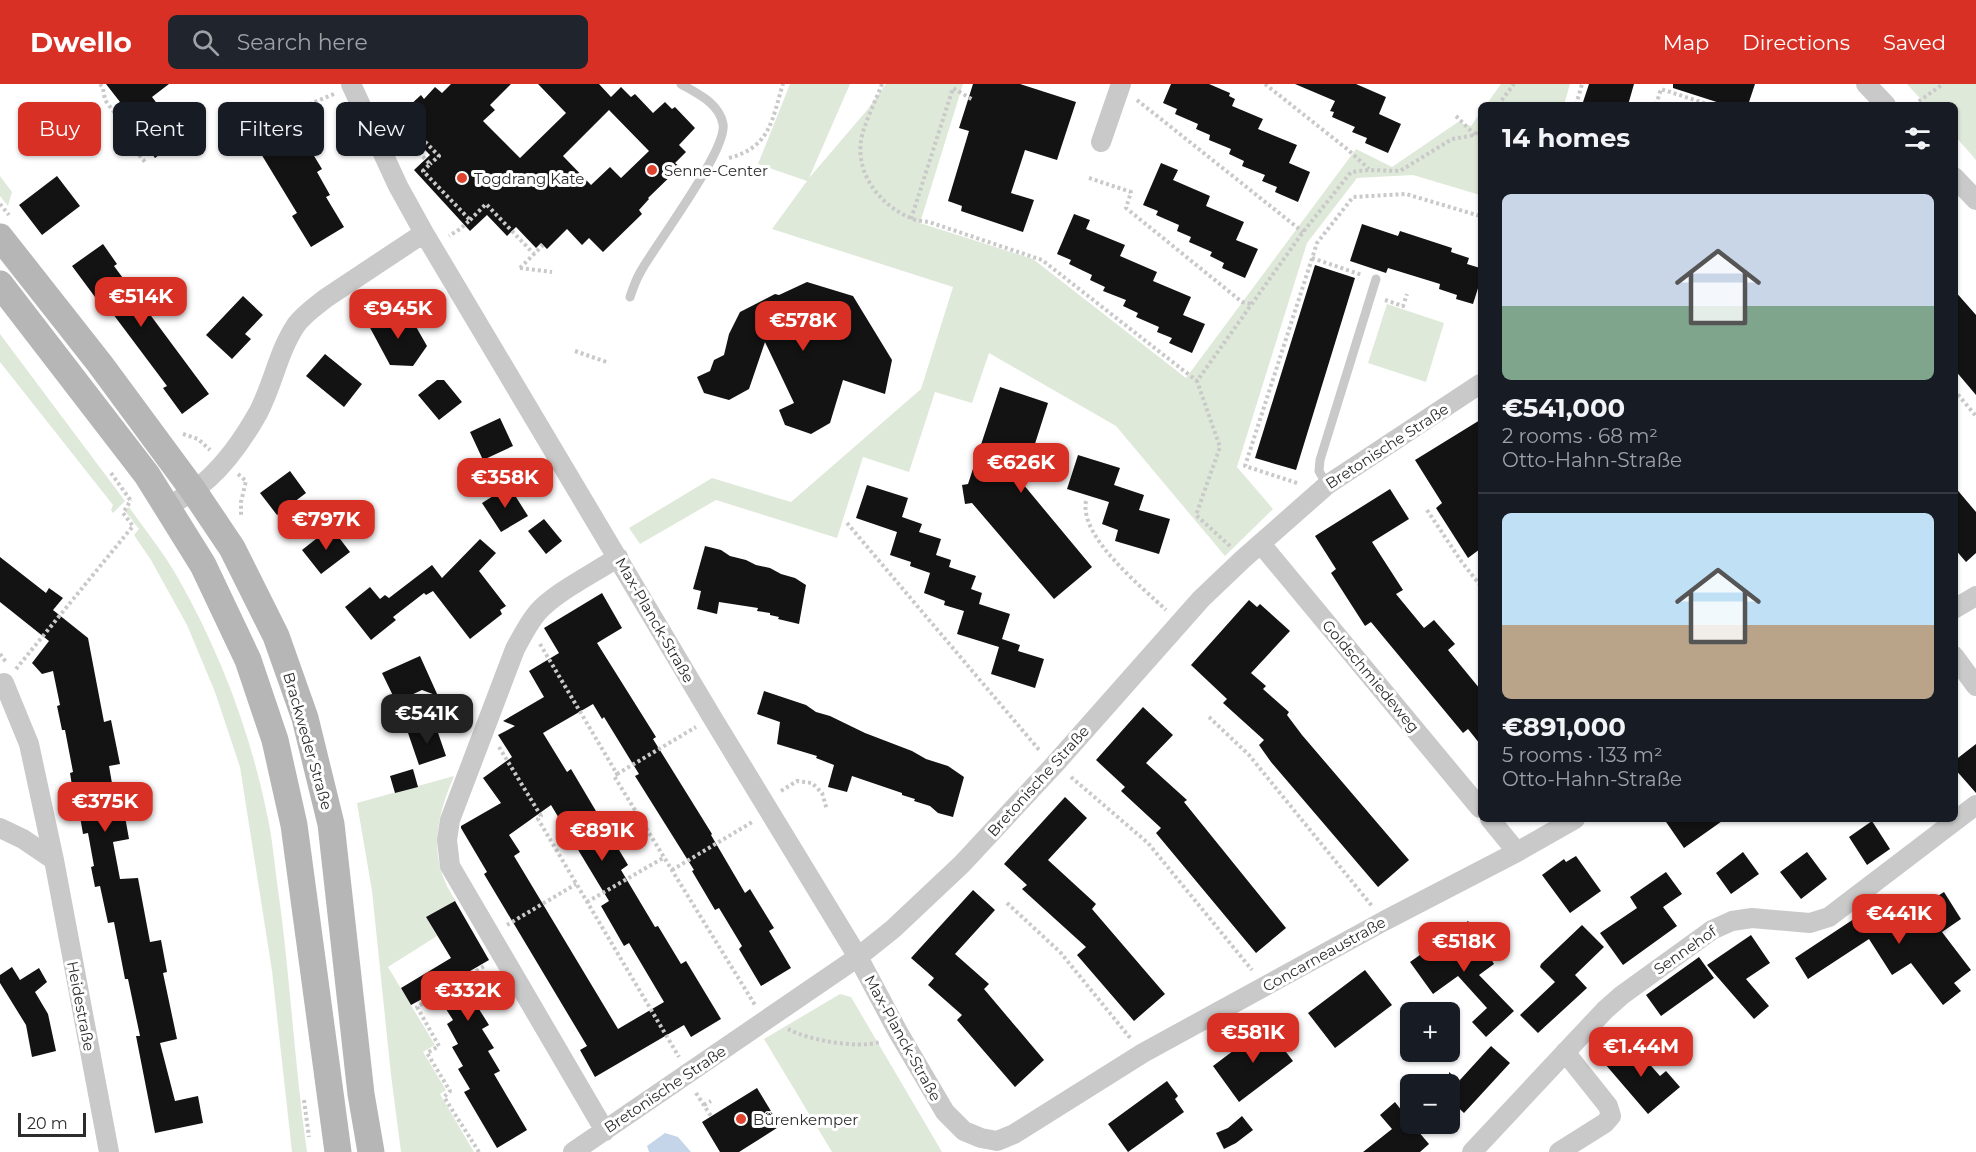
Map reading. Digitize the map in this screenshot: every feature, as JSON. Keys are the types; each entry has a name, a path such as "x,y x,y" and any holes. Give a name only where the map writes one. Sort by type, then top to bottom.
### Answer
{"main road":[{"name":"Brackweder Straße","path":"0,237 100,364 194,490 232,548 276,636 305,718 331,824 361,1094 371,1152"},
{"name":"Brackweder Straße","path":"0,284 147,475 203,565 248,660 275,740 294,825 338,1152"}],"street":[{"path":"1866,84 1883,102"},
{"path":"1101,142 1121,85"},
{"name":"Max-Planck-Straße","path":"351,86 398,186 424,233 712,717 858,957 898,1032 945,1112 964,1131 981,1138"},
{"path":"1958,181 1976,200"},
{"path":"167,508 208,479 250,427 266,394 278,360 297,323 326,298 424,233"},
{"name":"Bretonische Straße","path":"573,1152 858,957 938,888 1055,764 1179,622 1243,559 1320,490 1478,385"},
{"name":"Goldschmiedeweg","path":"1261,544 1478,806"},
{"path":"605,1131 450,866 447,840 450,820 526,628 539,611 555,598 618,557"},
{"path":"1958,607 1976,596"},
{"path":"1958,661 1976,686"},
{"name":"Heidestraße","path":"4,683 29,744 54,860 109,1152"},
{"name":"Sennehof","path":"1958,819 1976,805"},
{"path":"1492,822 1517,852"},
{"name":"Concarneaustraße","path":"981,1138 997,1141 1014,1134 1143,1053 1570,822"},
{"name":"Sennehof","path":"1473,1152 1605,1010 1622,995 1712,930 1732,921 1752,918 1810,923 1829,917 1954,822"},
{"path":"0,828 23,839 54,860"},
{"path":"1558,1152 1605,1123 1611,1116 1608,1106 1565,1052"}],"lane":[{"path":"630,297 642,270 680,213 723,136 724,125 716,107 681,84"},
{"path":"1320,490 1320,460 1376,279"}],"path":[{"path":"100,84 105,100 132,136 131,145 145,162"},
{"path":"711,159 726,159 742,154 763,138 778,107 783,84"},
{"path":"882,84 861,141 862,163 870,186 892,207 911,219 929,222 1042,260 1197,381 1220,447 1196,515 1243,559"},
{"path":"1265,84 1347,149 1369,170"},
{"path":"1500,102 1514,84"},
{"path":"1577,102 1582,84"},
{"path":"1918,102 1943,84"},
{"path":"1121,85 1303,232"},
{"path":"314,102 351,86"},
{"path":"911,219 954,86 973,100"},
{"path":"1657,102 1661,89 1701,102"},
{"path":"1456,116 1475,135"},
{"path":"1197,381 1303,232 1351,172 1400,171 1452,139 1475,135 1478,131"},
{"path":"426,143 439,156 423,171 470,219"},
{"path":"422,156 430,164"},
{"path":"1089,178 1131,192 1126,208 1242,302 1252,304"},
{"path":"1320,490 1245,466 1317,243 1353,197 1406,194 1478,215"},
{"path":"465,225 486,204 534,254"},
{"path":"543,245 520,268 552,272"},
{"path":"1312,258 1387,283 1382,299 1403,306 1407,294"},
{"path":"575,351 609,363"},
{"path":"1958,395 1976,416"},
{"path":"106,466 136,507"},
{"path":"4,683 133,526 123,513 131,500"},
{"path":"1086,501 1084,510 1101,543 1119,565 1179,622"},
{"path":"1426,510 1478,582"},
{"path":"847,523 1041,752 1148,843 1266,987"},
{"path":"526,628 534,633 617,774"},
{"path":"712,717 614,776 767,1020 792,1031 834,1042 877,1043 898,1032"},
{"path":"1209,717 1249,755 1384,921"},
{"path":"484,733 492,736 541,816 538,819 689,1074 692,1086 711,1116"},
{"path":"672,870 767,807 797,781 812,783 822,794 827,810"},
{"path":"587,902 664,857"},
{"path":"489,936 576,885"},
{"path":"1007,903 1060,952 1143,1053"},
{"path":"479,1152 444,1096 450,1091 427,1053 439,1046 417,1007 501,956"},
{"path":"304,1098 310,1146"},
{"path":"704,1105 711,1101"}],"green space":[{"path":"790,84 850,84 809,178 868,109 886,84 963,84 920,223 1033,259 1186,378 1356,149 1392,167 1458,122 1471,126 1478,116 1478,194 1413,175 1357,178 1307,243 1237,467 1273,509 1225,556 1116,426 989,353 972,403 935,392 909,472 863,457 837,538 716,500 640,544 629,528 712,478 791,502 921,389 953,287 772,229 807,181 758,164"},
{"path":"1501,84 1570,84 1565,102 1488,102"},
{"path":"1907,84 1976,84 1976,160 1958,139 1958,102 1923,102"},
{"path":"0,176 12,192 8,206 0,196"},
{"path":"1387,304 1444,323 1426,382 1368,363"},
{"path":"0,334 125,501 113,513 111,510 113,505 0,362"},
{"path":"129,507 167,560 207,634 232,693 252,753 273,848 307,1152 292,1152 272,971 240,767 215,692 187,625 151,560 134,535 139,529 125,511"},
{"path":"454,776 443,807 437,839 441,870 456,901 426,917 437,936 388,967 435,1045 423,1052 446,1090 440,1094 474,1152 401,1152 372,891 357,803"},
{"path":"840,994 851,997 942,1152 832,1152 764,1039"}],"water":[{"path":"665,1133 678,1137 691,1152 649,1152 647,1146"}],"building":[{"path":"106,84 169,84 152,97 156,102 120,102"},
{"path":"451,84 511,84 490,105 495,110 483,121 520,158 566,113 538,84 599,84 611,97 621,87 631,97 635,94 653,113 665,102 672,109 675,107 695,128 679,145 686,152 675,163 680,167 648,198 639,210 642,214 603,252 589,238 582,245 567,229 547,249 541,243 536,248 516,227 507,236 487,215 470,231 414,170 430,155 426,151 426,102 413,102 421,95 424,99 435,87 442,93","holes":["609,110 649,151 621,178 610,167 591,185 563,156"]},
{"path":"973,84 1020,84 1076,102 1057,160 1025,150 1011,193 1034,200 1023,232 961,211 962,206 948,201 969,131 959,128"},
{"path":"1171,84 1209,84 1230,93 1229,96 1235,99 1232,106 1263,119 1258,129 1297,145 1289,163 1310,172 1298,202 1275,192 1277,187 1262,181 1265,175 1242,166 1244,161 1229,154 1231,149 1209,140 1210,135 1196,129 1198,124 1175,114 1177,109 1163,103"},
{"path":"1295,84 1356,84 1386,97 1379,114 1401,124 1388,153 1365,143 1367,138 1352,132 1355,127 1332,117 1334,112 1330,111 1335,101"},
{"path":"1589,84 1634,84 1629,102 1583,102"},
{"path":"1673,84 1755,84 1749,102 1717,102 1673,88"},
{"path":"262,156 314,156 322,169 317,172 330,195 326,197 344,227 311,247 292,216 297,213"},
{"path":"1161,163 1178,170 1173,180 1210,196 1206,206 1244,222 1236,240 1258,249 1245,278 1222,268 1224,263 1210,256 1212,252 1189,242 1191,237 1177,231 1179,225 1156,215 1158,211 1143,205"},
{"path":"57,176 80,206 42,235 19,205"},
{"path":"1074,214 1090,220 1086,229 1125,245 1120,256 1157,272 1153,281 1191,297 1183,315 1205,324 1192,353 1169,343 1172,338 1157,332 1159,327 1136,317 1138,313 1123,306 1126,300 1103,291 1105,287 1090,280 1092,275 1069,264 1071,260 1057,254"},
{"path":"1362,224 1398,236 1400,231 1452,248 1451,252 1469,258 1467,264 1478,267 1478,288 1473,304 1456,299 1457,295 1439,289 1440,284 1388,268 1386,273 1350,261"},
{"path":"103,244 117,264 114,266 209,394 182,414 163,388 167,386 98,294 95,297 72,266"},
{"path":"1315,265 1355,278 1296,470 1255,458"},
{"path":"807,282 853,296 892,360 885,394 843,380 830,423 811,434 785,425 779,410 794,403 765,342 749,389 729,400 704,393 697,377 710,371 714,360 724,355 729,334 740,312 775,294 779,295"},
{"path":"1958,295 1976,315 1976,395 1958,374"},
{"path":"243,296 263,315 245,334 251,339 232,359 206,335"},
{"path":"375,314 386,314 389,319 401,320 404,325 415,325 427,346 413,366 390,365 368,324"},
{"path":"325,354 362,384 344,407 306,376"},
{"path":"437,380 444,380 462,402 439,420 418,395"},
{"path":"1000,387 1048,403 1025,475 1013,472 1092,567 1054,599 972,503 965,504 962,485 968,484"},
{"path":"500,418 513,446 483,460 470,432"},
{"path":"1478,421 1478,550 1468,558 1436,508 1442,503 1415,460"},
{"path":"1078,455 1120,468 1114,485 1144,495 1139,510 1170,519 1159,554 1115,541 1118,530 1102,524 1109,502 1067,489"},
{"path":"290,471 306,493 277,515 260,493"},
{"path":"867,485 908,498 902,517 922,524 919,532 941,539 936,555 951,560 949,567 976,576 971,589 982,593 979,604 1010,614 1002,639 1020,645 1018,651 1044,659 1035,688 991,674 999,647 957,634 964,611 944,605 945,601 924,593 930,573 910,566 911,562 890,555 897,532 856,518"},
{"path":"509,486 528,516 501,532 482,503"},
{"path":"1390,489 1409,519 1372,542 1403,590 1396,594 1424,628 1434,620 1455,644 1448,650 1478,687 1478,742 1468,729 1463,733 1371,622 1365,626 1331,573 1336,569 1315,536"},
{"path":"1958,491 1976,512 1976,553 1966,562 1958,553"},
{"path":"544,519 562,541 546,554 528,531"},
{"path":"331,527 350,552 321,574 302,550"},
{"path":"480,539 496,553 479,571 506,606 500,610 502,614 470,639 433,591 426,595 424,593 393,617 396,620 371,640 345,607 370,587 380,599 385,595 389,598 432,565 442,578"},
{"path":"705,546 770,568 806,585 799,624 778,619 779,617 770,615 770,613 757,611 758,608 719,602 717,614 697,609 701,591 693,589"},
{"path":"0,557 46,593 49,588 63,598 53,610 88,638 104,722 111,720 120,764 109,766 117,812 124,811 129,839 113,842 120,879 138,878 150,942 161,940 167,972 163,973 177,1039 160,1043 175,1101 198,1096 203,1123 155,1133 136,1036 140,1036 128,979 125,979 114,922 108,923 100,886 95,887 88,833 83,834 77,799 73,792 70,773 73,772 65,730 62,730 57,706 60,705 53,671 42,674 32,663 49,641 0,602"},
{"path":"602,593 622,628 597,643 656,737 653,739 712,834 745,893 750,889 774,928 769,931 791,968 761,986 739,949 742,946 719,908 715,910 692,871 694,870 635,776 639,774 604,717 602,719 593,704 543,733 567,772 571,769 628,865 621,870 655,927 658,926 681,964 686,961 721,1019 691,1037 684,1025 595,1077 580,1050 587,1046 484,874 487,872 461,828 501,803 483,778 512,757 498,735 515,726 503,721 544,697 529,671 559,653 544,628","holes":["551,805 609,901 601,906 624,946 629,943 664,1002 618,1029 514,856 520,852 509,835"]},
{"path":"1249,600 1257,607 1260,604 1290,631 1251,673 1266,686 1263,689 1289,712 1287,715 1302,735 1409,860 1378,887 1271,762 1259,745 1264,740 1223,703 1227,699 1191,665"},
{"path":"420,656 438,696 422,690 396,702 382,673"},
{"path":"764,691 806,705 816,712 912,751 926,759 948,766 964,777 953,817 938,813 930,806 914,801 915,799 902,795 902,793 852,776 847,792 828,787 834,765 816,758 817,756 777,744 780,722 757,714"},
{"path":"1143,707 1173,735 1146,763 1187,800 1184,802 1286,928 1256,953 1156,833 1161,828 1121,791 1125,787 1096,760"},
{"path":"435,724 446,756 419,765 408,733"},
{"path":"1976,744 1976,793 1958,773 1958,758"},
{"path":"413,769 418,787 395,793 390,776"},
{"path":"1065,797 1087,818 1048,860 1096,904 1092,909 1165,994 1134,1021 1077,955 1086,947 1022,889 1027,885 1004,864"},
{"path":"1666,822 1721,822 1684,848"},
{"path":"1873,822 1890,849 1867,865 1849,837"},
{"path":"1743,852 1759,874 1731,894 1716,873"},
{"path":"1807,852 1827,879 1801,899 1780,872"},
{"path":"1576,856 1601,891 1570,913 1542,875 1564,859 1566,862"},
{"path":"1666,872 1682,894 1663,907 1677,926 1623,965 1600,933 1637,908 1630,897"},
{"path":"973,890 995,910 955,954 989,984 984,989 1044,1060 1015,1087 957,1020 962,1015 928,985 934,978 911,958"},
{"path":"1944,892 1961,919 1942,932 1971,970 1954,983 1961,991 1943,1005 1911,963 1892,975 1869,939 1808,979 1795,958 1881,901 1895,923"},
{"path":"455,901 489,960 465,974 483,1002 477,1006 489,1025 482,1029 494,1048 488,1051 500,1071 494,1074 527,1130 497,1148 464,1092 470,1089 458,1069 463,1066 452,1047 458,1044 447,1024 453,1020 435,992 411,1005 401,988 451,958 426,917"},
{"path":"1468,921 1492,955 1490,957 1494,964 1479,975 1514,1011 1486,1037 1472,1022 1487,1008 1458,976 1433,994 1410,962"},
{"path":"1582,925 1604,947 1575,975 1587,988 1538,1033 1520,1015 1555,982 1540,967 1541,964"},
{"path":"1751,935 1770,963 1746,979 1769,1006 1754,1019 1707,965"},
{"path":"1699,957 1714,978 1661,1016 1646,995"},
{"path":"12,967 20,980 39,968 47,982 35,992 48,1014 56,1051 32,1057 26,1025 0,983 0,975"},
{"path":"1365,970 1392,1005 1335,1048 1308,1013"},
{"path":"1266,1026 1293,1061 1239,1102 1213,1066"},
{"path":"1630,1042 1660,1076 1666,1071 1680,1087 1648,1114 1605,1064"},
{"path":"1491,1046 1510,1063 1464,1113 1460,1109 1460,1080"},
{"path":"1167,1081 1178,1096 1175,1099 1184,1112 1128,1152 1108,1124"},
{"name":"Bürenkemper","path":"757,1088 780,1126 739,1152 720,1152 702,1122"},
{"path":"1395,1102 1400,1108 1400,1134 1420,1134 1429,1144 1420,1152 1363,1152 1392,1129 1380,1115"},
{"path":"1242,1116 1253,1130 1224,1149 1216,1133 1228,1128"}],"place":[{"name":"Senne-Center","path":"652,170"},
{"name":"Togdrang Kate","path":"462,178"},
{"name":"Bürenkemper","path":"741,1119"}]}
